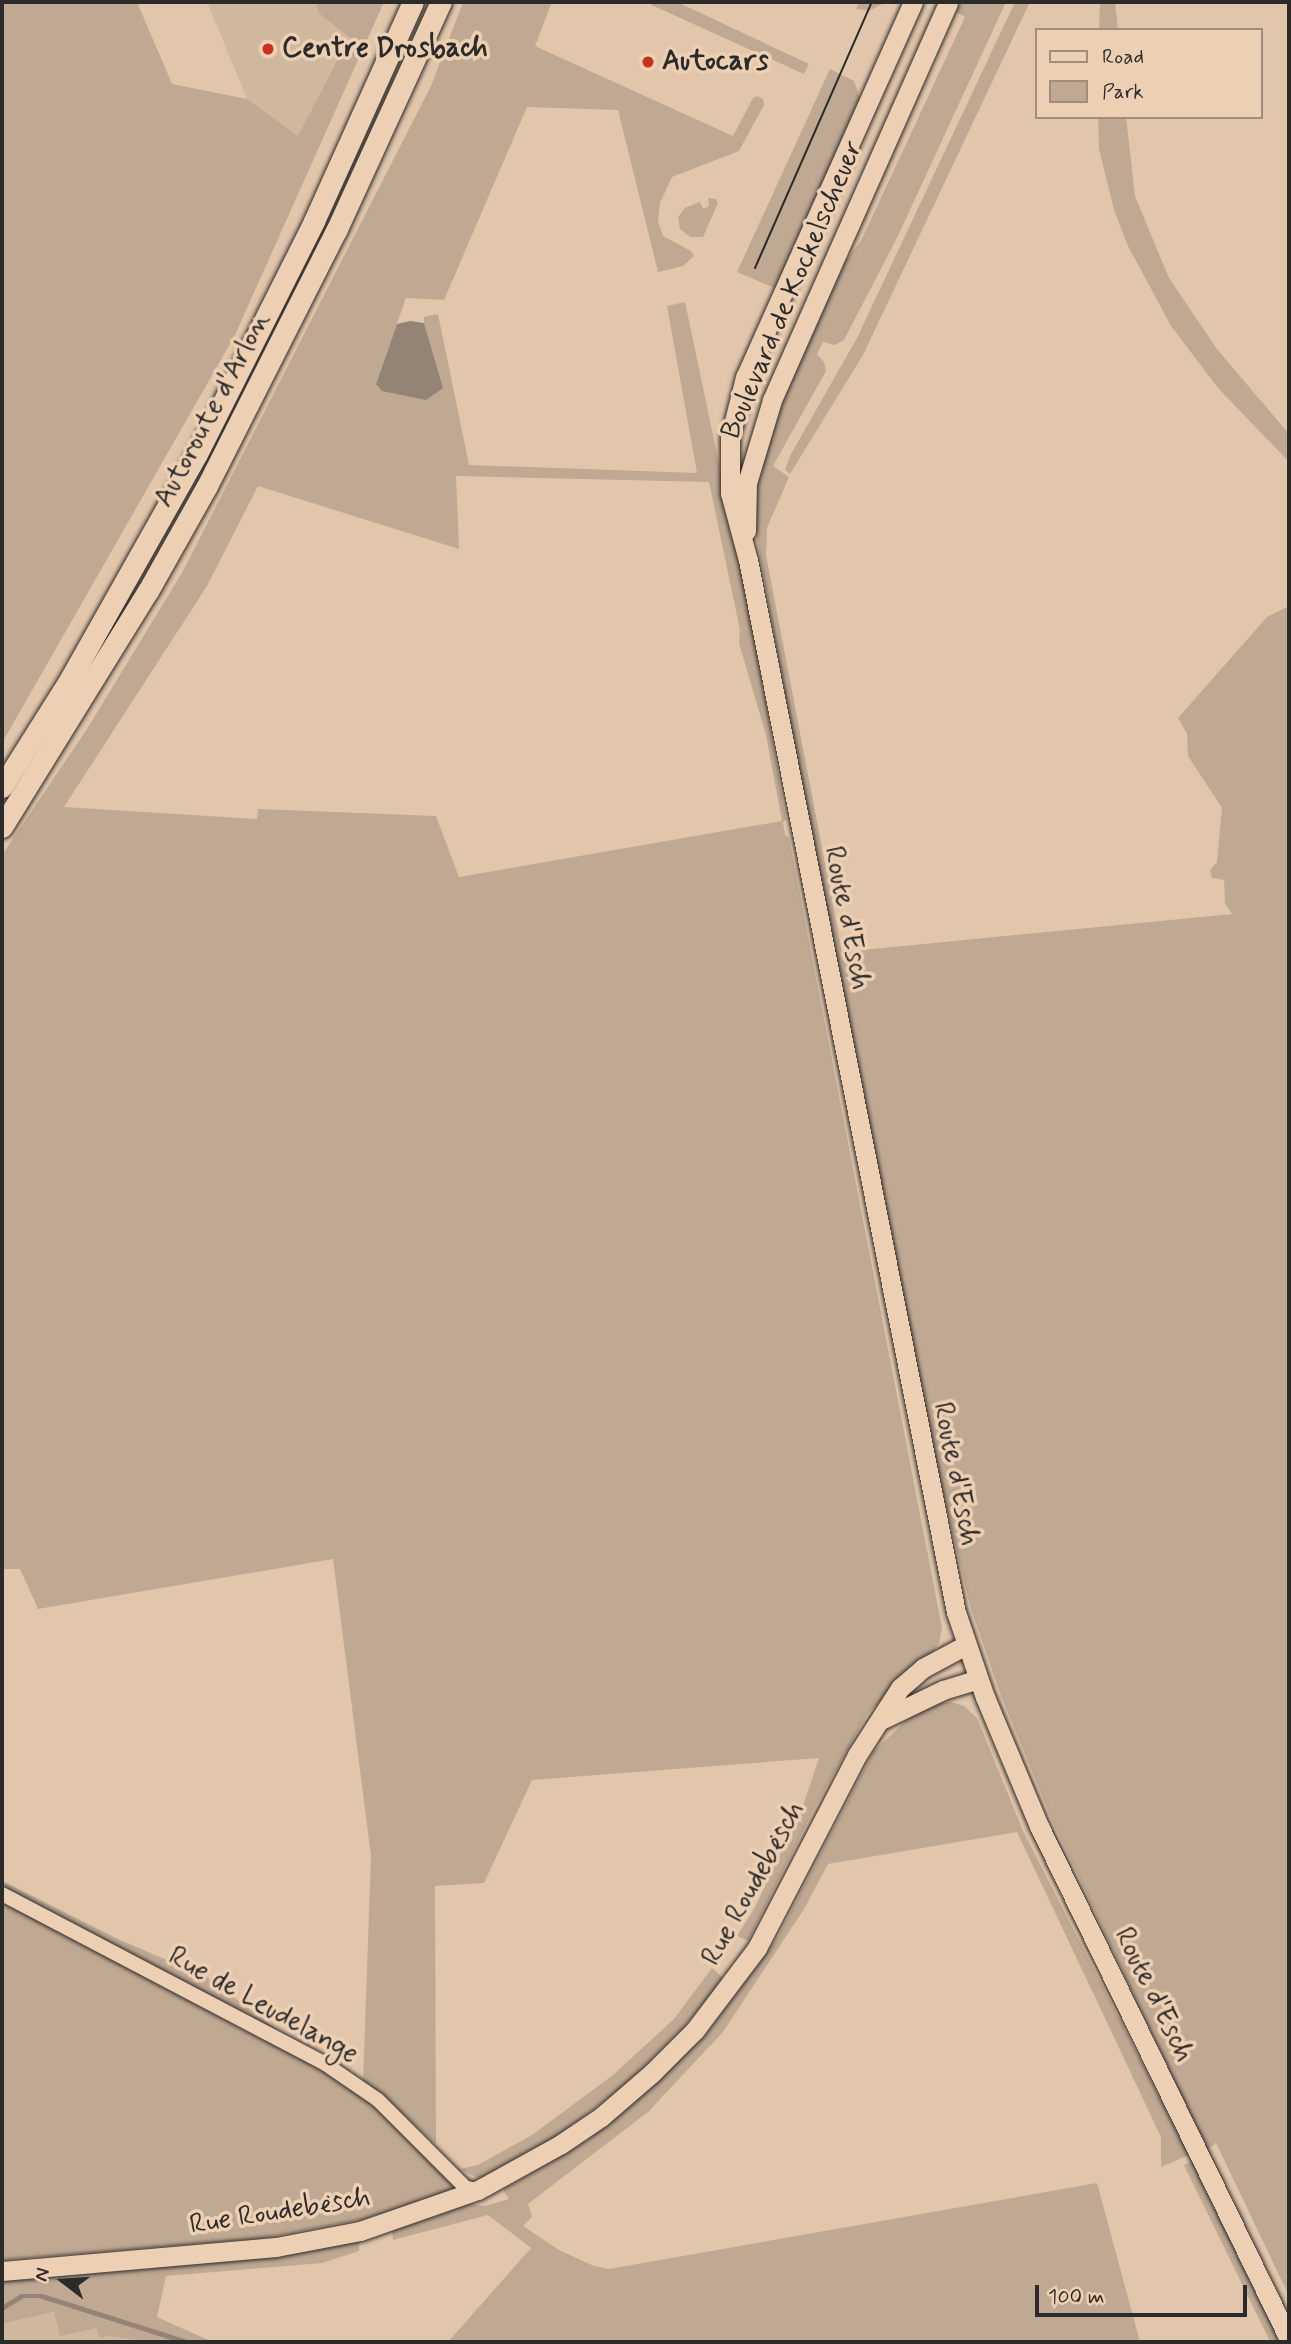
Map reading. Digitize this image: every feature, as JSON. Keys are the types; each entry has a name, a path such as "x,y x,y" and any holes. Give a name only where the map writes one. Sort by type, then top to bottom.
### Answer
{"highway":[{"name":"Autoroute d'Arlon","path":"2,787 77,667 197,454 314,221 413,2"},
{"name":"Autoroute d'Arlon","path":"2,827 148,591 206,486 336,231 441,2"}],"main road":[{"name":"Boulevard de Kockelscheuer","path":"748,560 730,493 730,437 736,408 778,300 913,2"},
{"name":"Boulevard de Kockelscheuer","path":"748,560 747,483 772,400 948,2"},
{"name":"Route d'Esch","path":"748,560 936,1524 966,1645 1039,1826 1289,2340"},
{"name":"Rue Roudebësch","path":"2,2271 276,2247 317,2240 394,2222 478,2190 561,2144 601,2117 652,2073 695,2030 757,1948 851,1766 900,1688 923,1668 966,1645"},
{"name":"Rue Roudebësch","path":"877,1722 904,1706 978,1679"}],"street":[{"name":"Rue de Leudelange","path":"2,1894 324,2063 378,2100 466,2188 478,2190"}],"shaded area":[{"path":"207,2 375,2 361,30 339,57 298,137 247,99"},
{"path":"410,321 424,323 443,388 426,400 382,391 376,384 397,324"},
{"path":"55,2312 96,2328 99,2338 108,2336 148,2342 2,2342 2,2324"}],"green space":[{"path":"2,2 137,2 172,84 247,99 298,136 339,57 353,40 320,14 315,2 384,2 235,335 2,743"},
{"path":"463,2 552,2 535,46 733,136 753,98 757,96 763,99 764,105 739,151 672,177 660,203 658,221 663,236 691,251 694,256 683,266 658,272 618,110 527,107 444,300 406,298 376,384 442,388 424,323 424,317 438,314 469,465 697,473 667,306 685,302 749,606 786,819 783,822 785,835 789,838 942,1628 939,1643 930,1655 868,1713 816,1805 748,1941 737,1936 754,1909 803,1806 819,1758 532,1780 484,1883 435,1886 436,2144 383,2096 363,2083 371,1856 333,1559 38,1609 20,1569 2,1569 2,855 87,729 183,571 431,86","holes":["456,476 709,482 740,630 739,643 766,735 782,821 459,877 436,816 258,809 257,819 64,807 207,586 258,486 459,549"]},
{"path":"645,2 677,2 809,64 804,74"},
{"path":"859,2 886,2 869,11 856,9"},
{"path":"961,2 1006,2 897,238 844,340 835,345 823,342 817,354 824,362 826,371 773,466 789,477 767,528 766,555 842,952 1232,914 1225,904 1224,880 1212,878 1210,870 1217,862 1222,808 1188,756 1187,734 1178,718 1267,617 1289,606 1289,2296 1216,2143 1207,2150 1053,1822 1002,1698 971,1609 930,1439 807,815 751,505 762,444 838,271 861,241 965,17 956,12"},
{"path":"1015,2 1030,2 863,355 790,474 785,470 791,454 857,338"},
{"path":"1100,2 1115,2 1118,28 1099,28"},
{"path":"830,69 854,81 861,101 777,289 737,272"},
{"path":"1098,119 1126,119 1135,196 1169,278 1217,349 1289,434 1289,462 1218,388 1171,326 1128,246 1114,210 1099,149"},
{"path":"708,198 716,199 718,203 703,237 690,237 680,229 678,217 685,208 700,202 703,209 709,206"},
{"path":"951,1702 964,1706 977,1718 1023,1831 1189,2155 1161,2167 1161,2137 1017,1832 828,1864 804,1909 723,2032 648,2112 528,2204 532,2217 523,2226 559,2250 594,2266 609,2269 1097,2183 1140,2342 448,2342 531,2248 488,2215 393,2240 392,2231 470,2204 485,2206 509,2199 503,2190 589,2139 704,2037 778,1937 873,1752 911,1716 934,1704"},
{"path":"2,1881 120,1940 207,1977 284,2035 2,1888"},
{"path":"2,1900 263,2040 328,2071 375,2104 446,2177 452,2185 450,2192 363,2219 265,2238 2,2260"},
{"path":"712,1968 724,1979 682,2029 624,2086 562,2133 481,2180 460,2169 478,2165 532,2135 613,2075 674,2019"},
{"path":"1192,2161 1280,2342 1270,2342 1184,2165"},
{"path":"360,2231 359,2251 322,2263 166,2276 157,2317 213,2342 148,2342 108,2336 99,2338 96,2328 60,2336 54,2312 2,2324 2,2271"}],"waterway":[{"path":"2,2308 21,2296 42,2296 187,2342"}],"tram line":[{"path":"755,268 872,2"}],"place":[{"name":"Centre Drosbach","path":"268,49"},
{"name":"Autocars","path":"648,62"}]}
